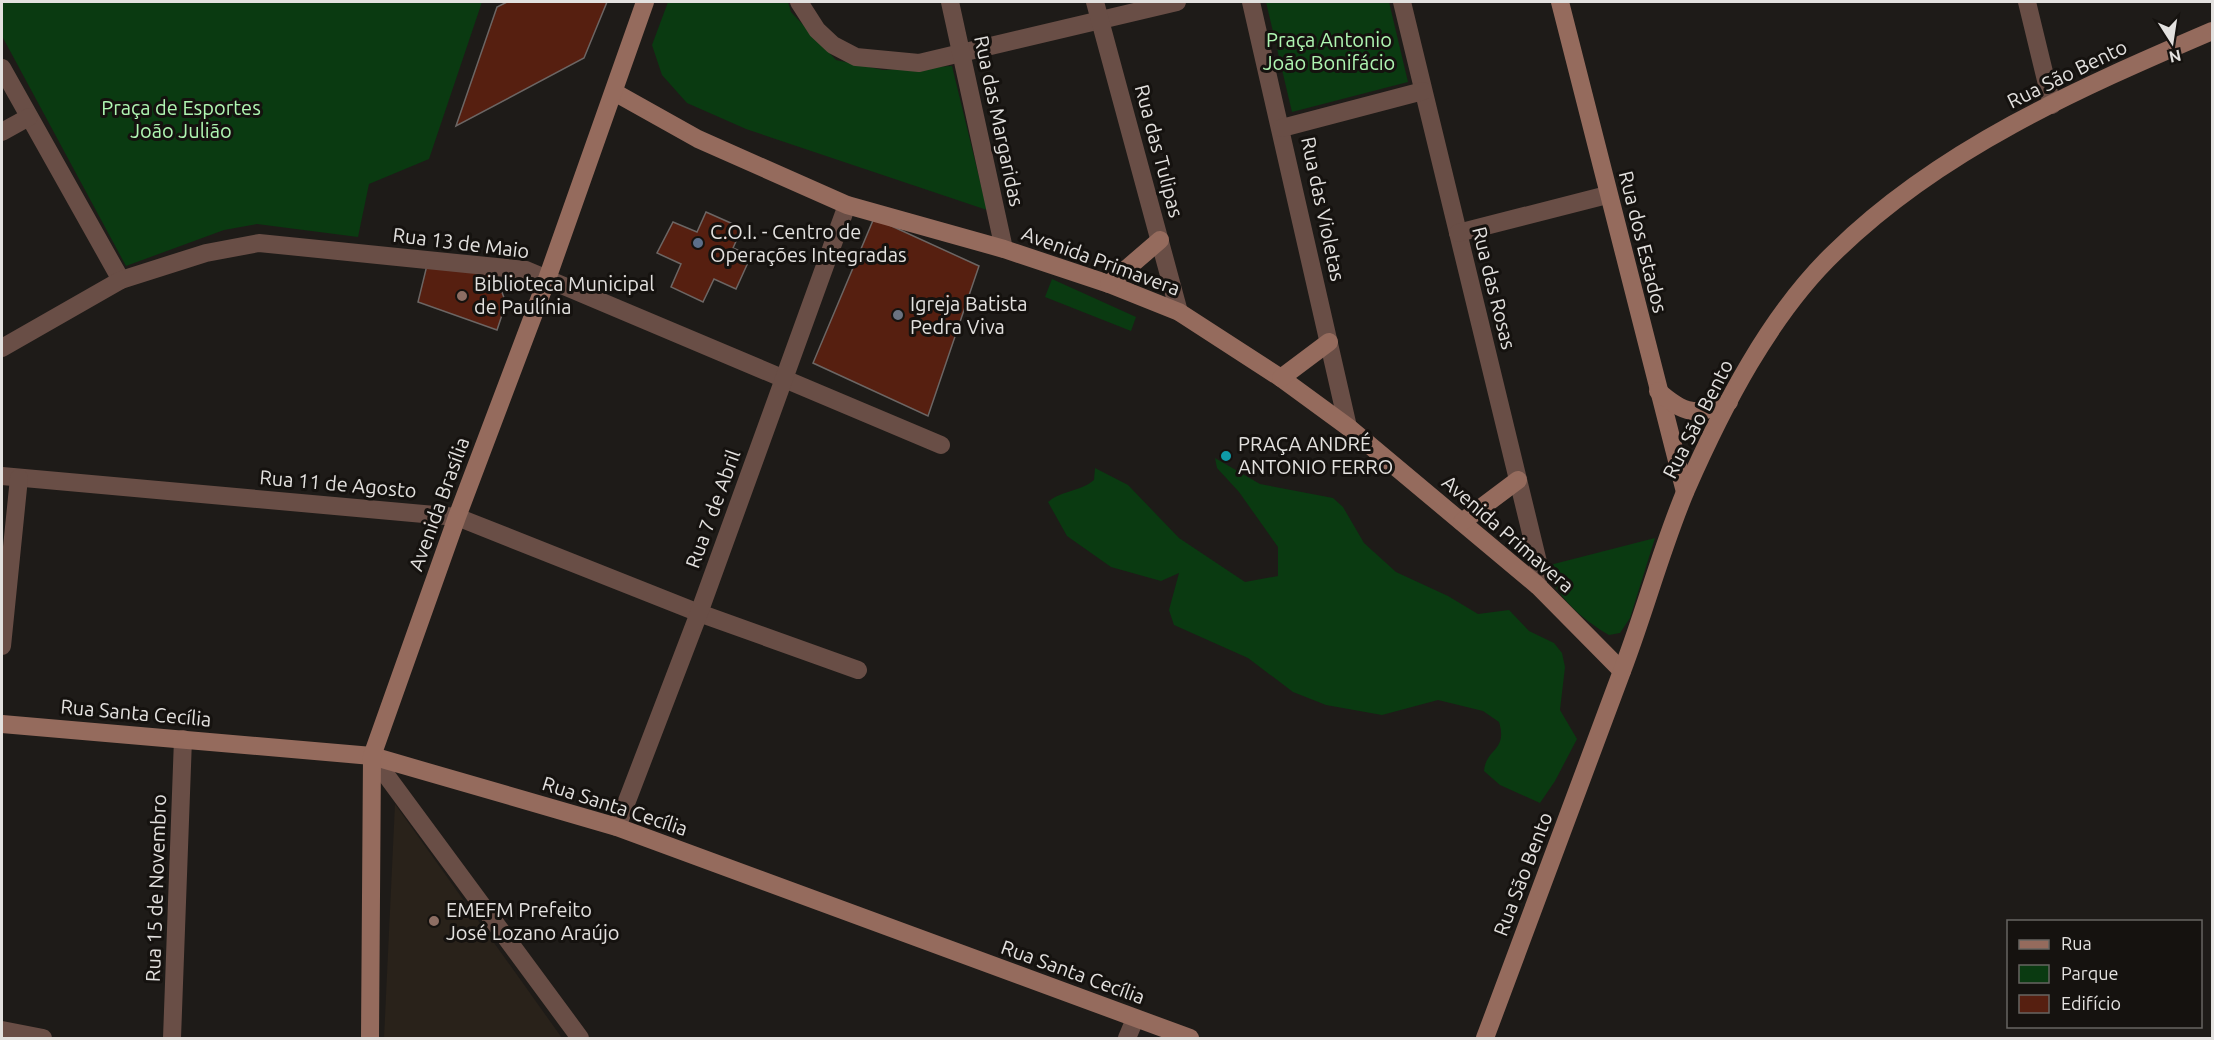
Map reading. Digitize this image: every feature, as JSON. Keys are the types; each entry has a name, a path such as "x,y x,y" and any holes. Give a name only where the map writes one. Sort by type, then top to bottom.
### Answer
{"street":[{"name":"Avenida Brasília","path":"370,1038 372,756 457,517 547,279 645,2"},
{"path":"799,2 817,30 833,45 856,57 919,63 1177,2"},
{"name":"Rua das Margaridas","path":"950,2 963,53 1004,249"},
{"name":"Rua das Tulipas","path":"1095,2 1179,312"},
{"name":"Rua das Violetas","path":"1251,2 1282,128 1348,428"},
{"name":"Rua das Rosas","path":"1402,2 1538,562 1538,585"},
{"name":"Rua dos Estados","path":"1560,2 1607,195 1685,492"},
{"path":"2027,2 2052,105"},
{"name":"Rua São Bento","path":"1485,1038 1622,671 1685,492 1729,402 1784,309 1834,252 1880,212 1979,143 2130,66 2212,32"},
{"path":"2,68 121,280"},
{"path":"1282,128 1424,91"},
{"name":"Avenida Primavera","path":"614,92 698,139 848,205 1004,249 1179,312 1281,378 1348,428 1538,585 1622,671"},
{"path":"2,132 29,117"},
{"path":"1458,233 1607,195"},
{"name":"Rua 7 de Abril","path":"617,826 699,613 848,205"},
{"path":"1109,285 1160,240"},
{"name":"Rua 13 de Maio","path":"2,348 121,280 206,253 259,243 526,270 783,381 941,445"},
{"path":"1281,378 1329,342"},
{"path":"1658,391 1679,408 1691,412 1701,412 1729,402"},
{"path":"2,646 10,477"},
{"name":"Rua 11 de Agosto","path":"10,477 457,517 699,613 858,670"},
{"path":"1462,522 1518,480"},
{"name":"Rua Santa Cecília","path":"2,724 372,756 617,826 1190,1038"},
{"name":"Rua 15 de Novembro","path":"172,1038 183,739"},
{"path":"372,756 580,1038"},
{"path":"1127,1038 1134,1018"},
{"path":"11,1034 43,1038"}],"shaded area":[{"name":"EMEFM Prefeito José Lozano Araújo","path":"395,804 562,1038 384,1038"}],"green space":[{"name":"Praça de Esportes João Julião","path":"2,2 482,2 429,159 369,184 358,237 257,224 224,230 126,266 2,36"},
{"path":"668,2 788,2 791,12 836,60 883,70 952,66 987,210 746,129 687,103 662,75 652,45"},
{"name":"Praça Antonio João Bonifácio","path":"1266,2 1389,2 1408,82 1292,112"},
{"path":"1052,279 1136,317 1131,331 1045,297"},
{"path":"1215,458 1260,484 1333,498 1343,507 1364,543 1396,572 1448,596 1478,614 1509,610 1529,631 1554,643 1562,653 1565,667 1560,710 1577,739 1555,781 1540,803 1500,785 1484,771 1488,758 1499,744 1501,731 1499,722 1483,711 1438,700 1382,715 1326,705 1293,692 1248,658 1174,625 1169,610 1179,573 1161,581 1111,567 1067,536 1048,502 1059,495 1089,484 1094,480 1095,468 1128,485 1179,538 1245,582 1278,576 1278,547 1239,492 1217,468"},
{"path":"1655,538 1630,618 1620,633 1609,635 1571,606 1555,587 1546,566"}],"building":[{"path":"507,2 607,2 584,58 456,126 497,7"},
{"path":"706,212 742,228 733,248 751,256 736,289 714,279 703,302 671,287 681,264 657,253 673,222 697,232"},
{"name":"Igreja Batista Pedra Viva","path":"874,218 979,266 928,416 813,363"},
{"name":"Biblioteca Municipal de Paulínia","path":"428,261 482,271 497,279 506,303 497,330 418,302"}],"place":[{"name":"C.O.I. - Centro de Operações Integradas","path":"698,243"},
{"name":"Biblioteca Municipal de Paulínia","path":"462,296"},
{"name":"Igreja Batista Pedra Viva","path":"898,315"},
{"name":"PRAÇA ANDRÉ ANTONIO FERRO","path":"1226,456"},
{"name":"EMEFM Prefeito José Lozano Araújo","path":"434,921"}]}
